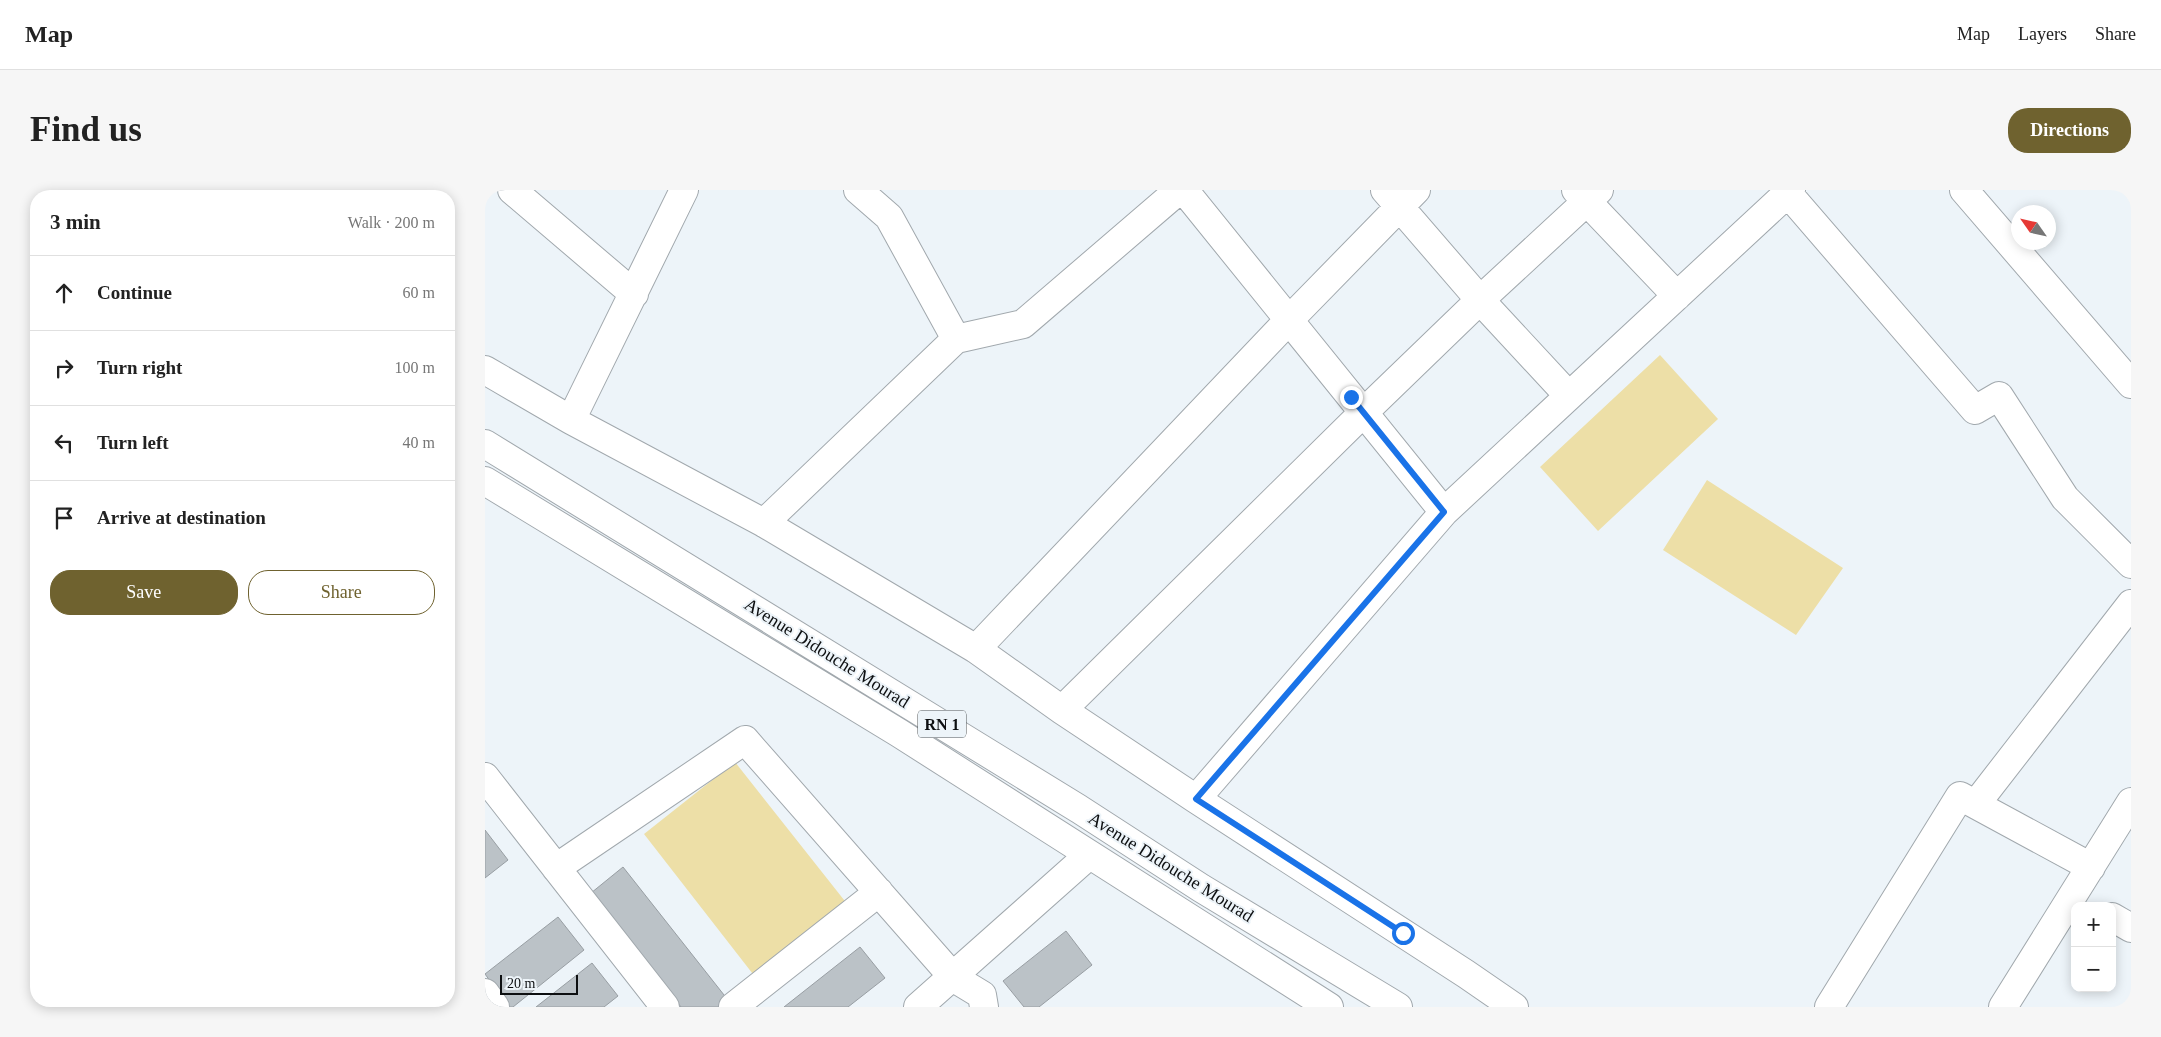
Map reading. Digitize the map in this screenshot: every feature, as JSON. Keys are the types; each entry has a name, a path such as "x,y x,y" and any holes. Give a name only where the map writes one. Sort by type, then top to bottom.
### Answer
{"street":[{"path":"512,190 634,294"},
{"path":"571,420 684,190"},
{"path":"858,190 889,218 956,339"},
{"path":"764,522 956,339 1023,324 1179,190"},
{"path":"1183,190 1444,512"},
{"path":"1964,190 2131,384"},
{"path":"1196,799 1444,512 1788,191 1975,410 1999,396 2065,498 2131,564"},
{"path":"1062,710 1587,194 1677,296"},
{"path":"975,649 1289,320 1400,195 1480,300 1569,396"},
{"path":"485,370 571,420 764,522 975,649 1062,710 1196,799 1515,1007"},
{"name":"Avenue Didouche Mourad","path":"485,444 1079,809 1201,888 1398,1007"},
{"name":"Avenue Didouche Mourad","path":"485,481 899,733 1329,1007"},
{"path":"1976,804 2131,604"},
{"path":"557,868 745,740 953,978 982,995 983,1007"},
{"path":"485,777 665,1007"},
{"path":"1829,1007 1959,796 2091,867"},
{"path":"2003,1007 2084,900 2091,867 2130,804"},
{"path":"918,1007 953,978 1089,855"},
{"path":"733,1007 879,892"},
{"path":"2116,919 2131,928"},
{"path":"485,994 495,1007"}],"shaded area":[{"path":"1660,355 1718,419 1598,531 1540,467"},
{"path":"1707,480 1843,568 1796,635 1663,550"},
{"path":"735,762 848,905 756,978 644,834"}],"building":[{"path":"485,830 508,860 485,878"},
{"path":"623,867 728,1000 720,1007 681,1007 591,893"},
{"path":"558,917 584,950 513,1007 509,1007 485,974"},
{"path":"1066,931 1092,965 1039,1007 1024,1007 1003,981"},
{"path":"860,947 885,978 848,1007 784,1007"},
{"path":"592,963 618,996 604,1007 536,1007"}],"route":[{"path":"1351,397 1444,512 1196,799 1403,933"}]}
